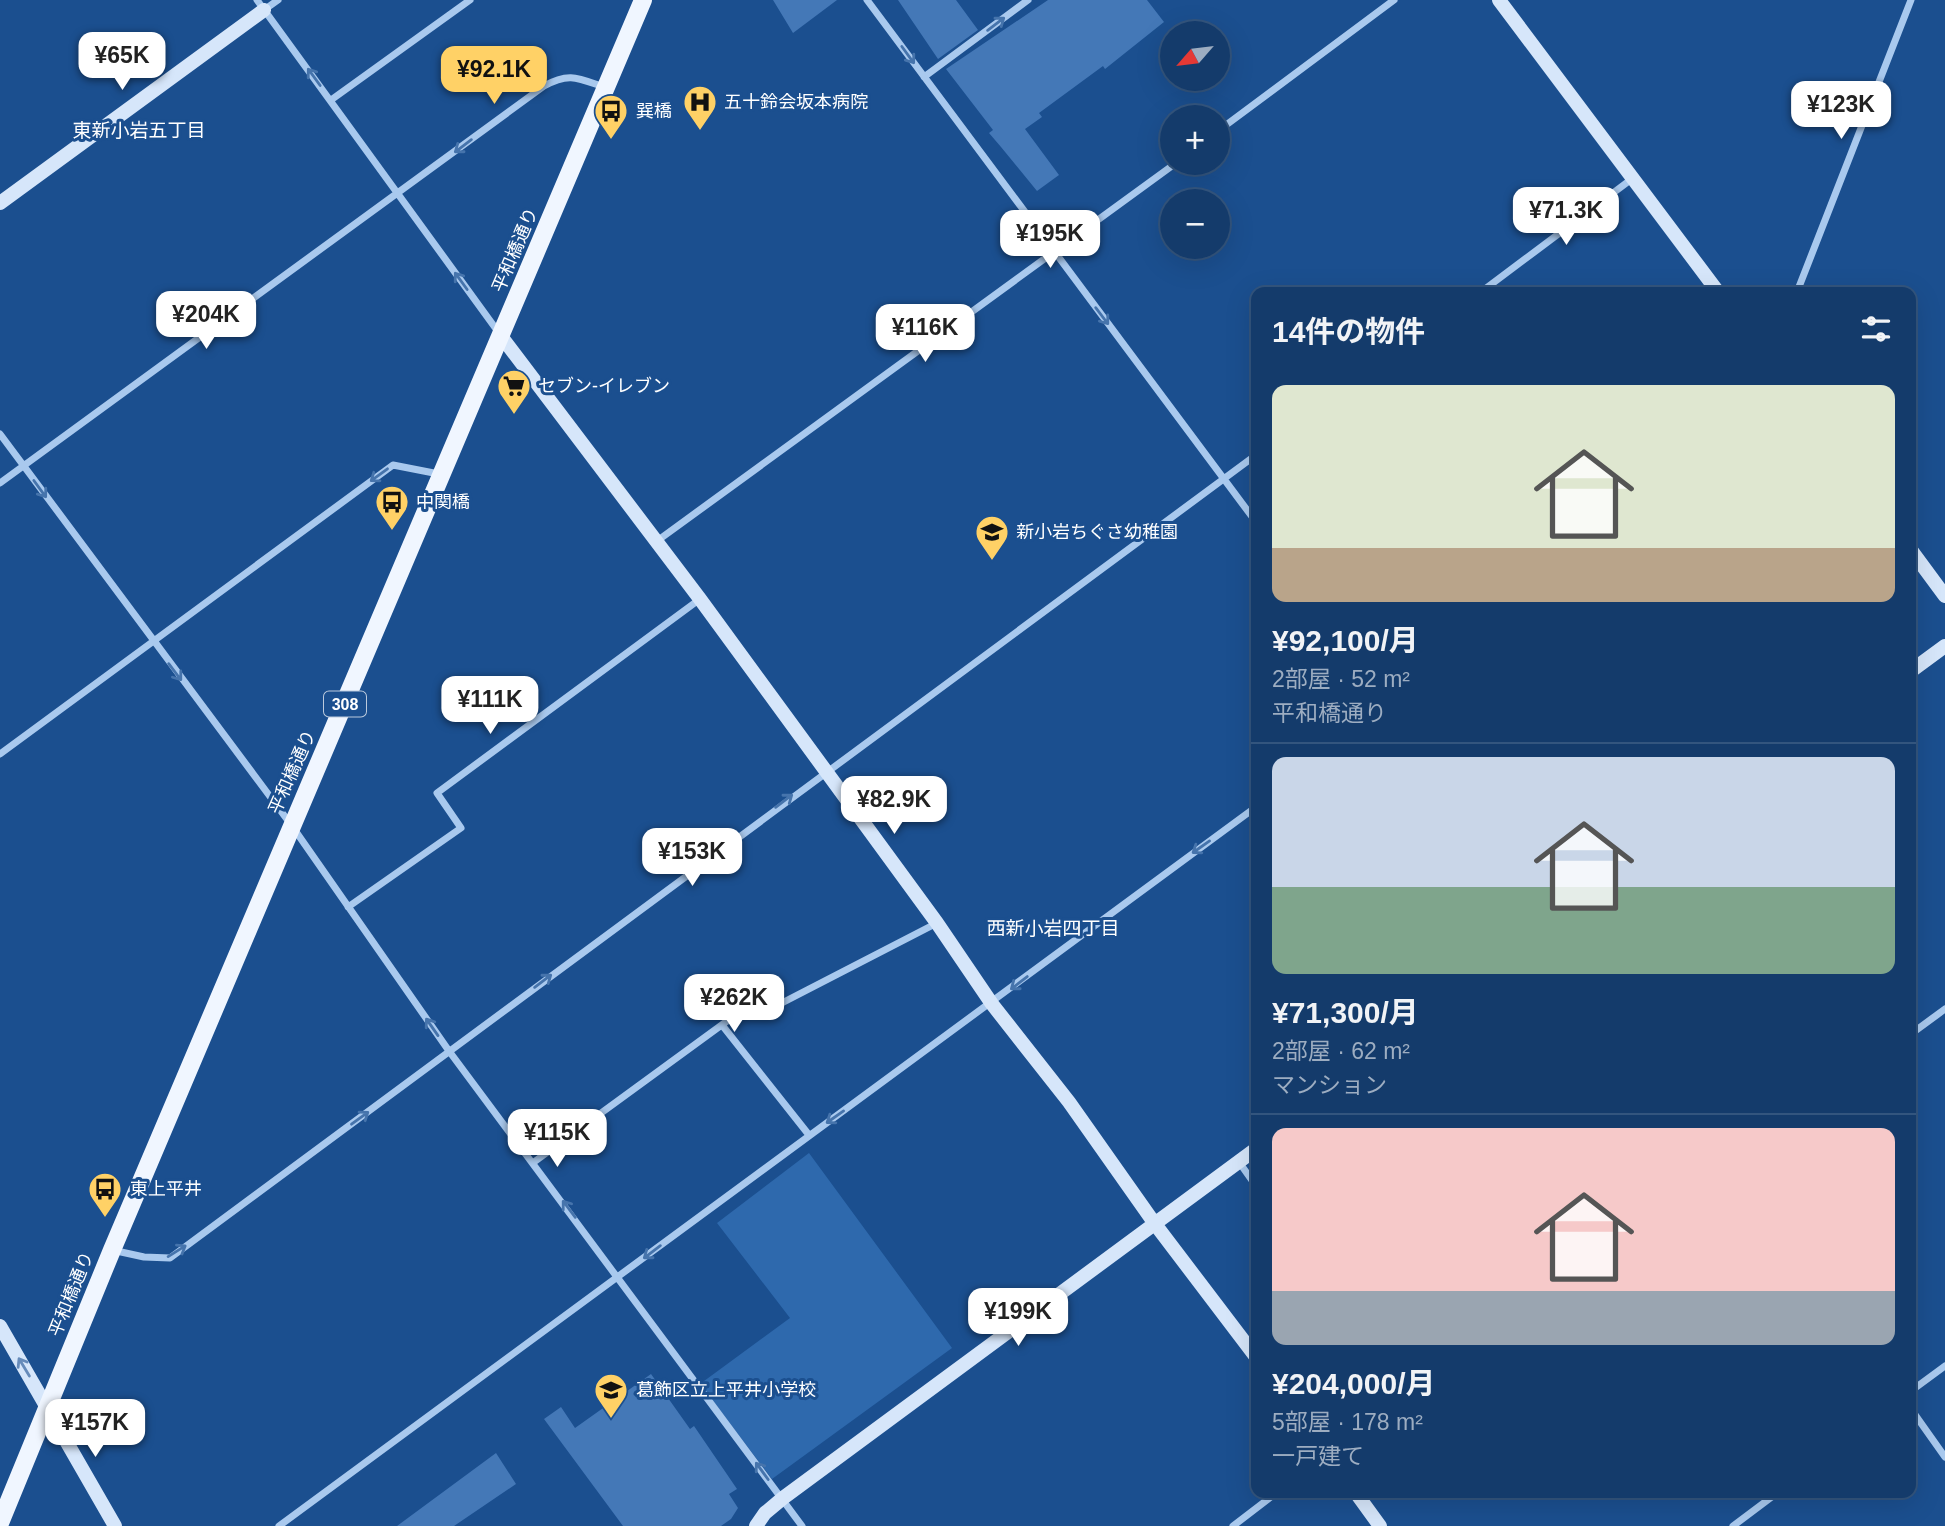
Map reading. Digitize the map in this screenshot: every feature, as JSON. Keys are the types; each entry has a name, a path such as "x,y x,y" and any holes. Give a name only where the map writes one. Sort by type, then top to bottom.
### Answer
{"main road":[{"name":"平和橋通り","path":"0,1523 112,1250 643,0"}],"street":[{"path":"0,203 261,5 278,0"},
{"path":"331,100 470,0"},
{"path":"867,0 1251,515"},
{"path":"924,77 1028,0"},
{"path":"1230,122 1394,0"},
{"path":"1499,0 1714,287"},
{"path":"1799,287 1911,0"},
{"path":"261,5 501,336 700,599 937,923 992,1004 1069,1102 1155,1224 1251,1339"},
{"path":"0,483 561,77 576,78 606,88"},
{"path":"657,541 1160,175"},
{"path":"1488,287 1633,178"},
{"path":"0,434 152,642 292,826 449,1051 620,1276 802,1526"},
{"path":"112,1250 144,1257 170,1258 1251,459"},
{"path":"0,754 393,465 443,475"},
{"path":"1916,558 1945,596"},
{"path":"348,907 461,828 437,793 700,599"},
{"path":"1916,667 1945,646"},
{"path":"279,1526 808,1135 992,1004 1251,811"},
{"path":"534,1162 760,998 776,1006 937,923"},
{"path":"1916,1030 1945,1009"},
{"path":"722,1025 808,1135"},
{"path":"756,1526 765,1513 783,1498 1251,1153"},
{"path":"1239,1163 1251,1179"},
{"path":"0,1326 115,1526"},
{"path":"1916,1387 1945,1366"},
{"path":"1916,1416 1945,1457"},
{"path":"1233,1526 1269,1498"},
{"path":"1360,1498 1380,1526"},
{"path":"1733,1526 1770,1498"}],"shaded area":[{"path":"809,1153 952,1348 772,1479 700,1384 790,1318 717,1223"}],"building":[{"path":"773,0 837,0 793,33"},
{"path":"898,0 956,0 978,30 938,59"},
{"path":"1048,0 1147,0 1163,21 1105,69 1103,66 1039,113 1042,117 1025,129 1059,175 1037,191 989,133 993,130 946,69"},
{"path":"651,1374 690,1429 694,1426 737,1489 729,1494 738,1508 731,1519 721,1526 623,1526 544,1419 561,1407 575,1428"},
{"path":"496,1453 516,1484 454,1526 397,1526"}],"place":[{"name":"五十鈴会坂本病院","path":"700,132"},
{"name":"巽橋","path":"611,141"},
{"name":"セブン-イレブン","path":"514,416"},
{"name":"中関橋","path":"392,532"},
{"name":"新小岩ちぐさ幼稚園","path":"992,562"},
{"name":"東上平井","path":"105,1219"},
{"name":"葛飾区立上平井小学校","path":"611,1420"}],"district":[{"name":"東新小岩五丁目","path":"139,130"},
{"name":"西新小岩四丁目","path":"1053,928"}]}
